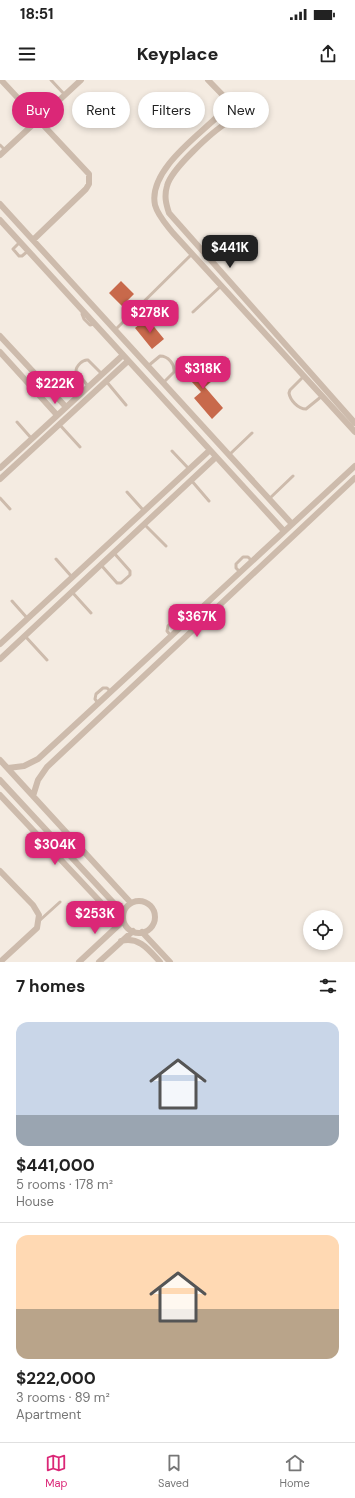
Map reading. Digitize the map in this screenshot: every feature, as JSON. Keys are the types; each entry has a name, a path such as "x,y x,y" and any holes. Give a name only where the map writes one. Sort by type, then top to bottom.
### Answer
{"street":[{"path":"1,80 13,92"},
{"path":"65,95 82,80"},
{"path":"208,80 219,92"},
{"path":"213,121 165,168 158,179 154,192 155,205 160,217 355,432"},
{"path":"0,155 29,128"},
{"path":"32,240 86,189 90,179 86,169 47,128"},
{"path":"221,128 184,160 173,173 167,185 165,200 169,213 180,228 355,423"},
{"path":"0,204 292,524"},
{"path":"0,220 284,531"},
{"path":"0,336 66,407"},
{"path":"272,341 277,336"},
{"path":"0,352 57,415"},
{"path":"0,468 123,355"},
{"path":"0,479 128,361"},
{"path":"1,640 28,619 210,450"},
{"path":"0,659 216,457"},
{"path":"8,768 24,766 31,763 44,753 355,466"},
{"path":"33,796 38,780 52,762 355,478"},
{"path":"200,609 208,616"},
{"path":"44,753 52,762"},
{"path":"0,760 131,903"},
{"path":"0,780 98,884 123,917 128,929 142,932 146,930 153,923 153,909 146,902 141,901 131,903 123,917 79,962"},
{"path":"0,795 108,910 123,917"},
{"path":"0,871 37,910 39,921 37,928 1,960"},
{"path":"98,884 106,876"},
{"path":"99,962 133,931"},
{"path":"142,932 170,962"},
{"path":"122,941 133,940 140,943 160,962"}],"lane":[{"path":"51,80 65,95"},
{"path":"0,145 5,150"},
{"path":"20,242 13,249 18,256 22,256 28,251"},
{"path":"115,330 192,254"},
{"path":"193,312 221,286"},
{"path":"148,366 160,356 166,357 173,365 174,372 163,382"},
{"path":"89,386 76,373 77,367 84,361 88,360 102,374"},
{"path":"304,376 290,390 290,398 300,408 306,409 322,396"},
{"path":"106,381 126,405"},
{"path":"16,422 32,439"},
{"path":"59,424 80,446"},
{"path":"229,455 252,433"},
{"path":"172,451 189,470"},
{"path":"269,499 293,476"},
{"path":"191,480 209,500"},
{"path":"126,492 144,511"},
{"path":"0,498 10,510"},
{"path":"144,524 166,546"},
{"path":"101,565 117,583 121,583 126,579 130,575 130,571 114,552"},
{"path":"56,559 72,577"},
{"path":"72,592 91,613"},
{"path":"12,601 28,619"},
{"path":"171,636 167,631 168,626 175,620 179,620 183,624"},
{"path":"25,636 47,660"},
{"path":"39,921 60,902"}],"building":[{"path":"121,281 134,294 122,306 109,293"},
{"path":"147,318 164,339 152,349 135,328"},
{"path":"195,361 212,381 205,387 223,408 212,419 194,398 201,392 182,371"}]}
